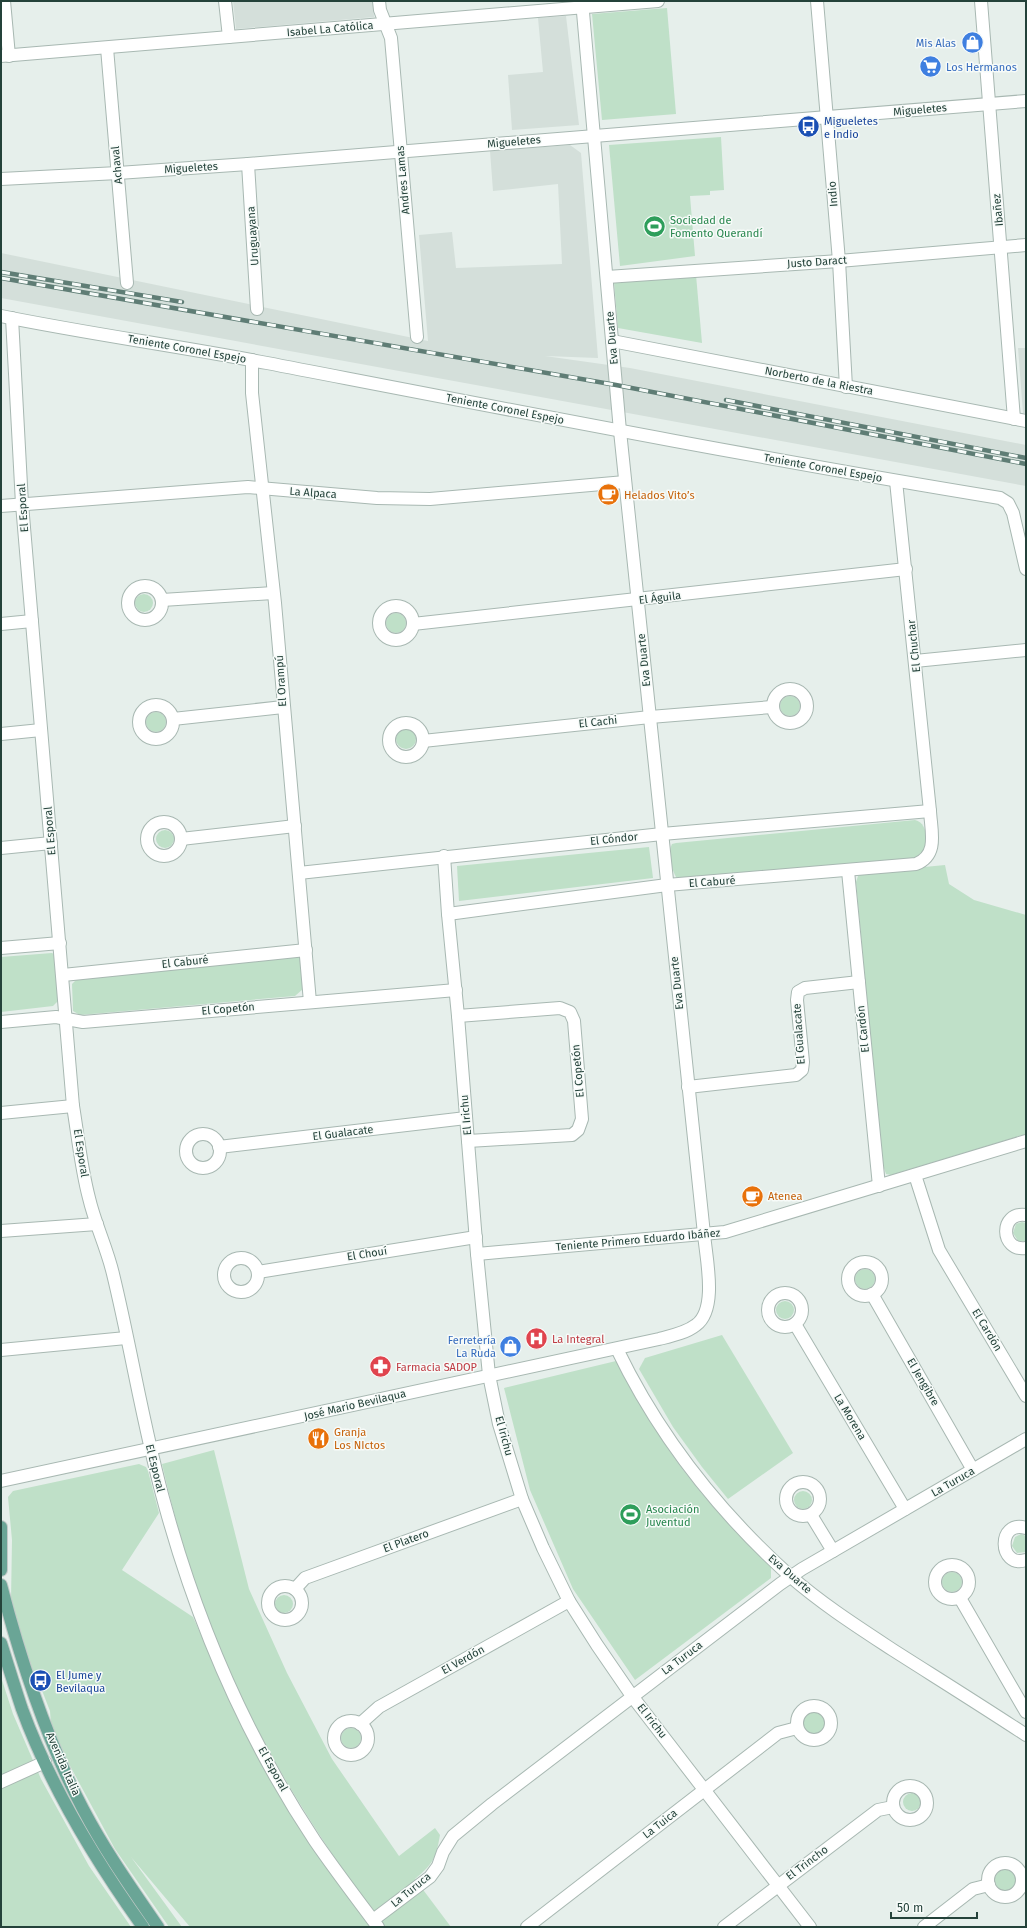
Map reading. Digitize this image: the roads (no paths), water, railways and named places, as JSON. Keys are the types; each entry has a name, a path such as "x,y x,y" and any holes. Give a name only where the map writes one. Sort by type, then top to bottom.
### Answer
{"main road":[{"path":"1,1527 1,1570"},
{"name":"Avenida Italia","path":"1,1585 17,1648 36,1703 83,1809 114,1863 158,1927"},
{"name":"Avenida Italia","path":"1,1643 23,1710 70,1815 98,1861 143,1927"}],"street":[{"path":"4,1 5,56"},
{"path":"225,1 229,37"},
{"name":"Andres Lamas","path":"379,1 380,10 391,38 417,337"},
{"name":"Isabel La Católica","path":"5,56 386,24 582,4 658,1"},
{"name":"Indio","path":"817,1 839,261 846,386"},
{"name":"Ibañez","path":"981,1 1001,247 1020,420"},
{"name":"Eva Duarte","path":"582,4 595,135 625,482 704,1234 709,1296 708,1308 703,1318"},
{"name":"Achaval","path":"107,48 127,283"},
{"name":"Migueletes","path":"1,179 118,174 1026,101"},
{"name":"Uruguayana","path":"248,164 257,309"},
{"name":"Justo Daract","path":"607,277 839,261 1026,245"},
{"name":"Teniente Coronel Espejo","path":"6,317 252,360 620,431 896,481 1000,498 1008,503 1013,513 1026,569"},
{"name":"El Esporal","path":"6,317 73,1106 82,1167 97,1224 113,1274 150,1450 182,1563 203,1623 241,1709 270,1766 315,1841 376,1923"},
{"name":"Norberto de la Riestra","path":"612,341 1020,420"},
{"name":"El Orampú","path":"252,360 252,393 273,593 310,1002"},
{"name":"El Chuchar","path":"896,481 930,811"},
{"name":"La Alpaca","path":"1,506 248,487 377,498 430,499 625,482"},
{"name":"El Águila","path":"413,624 906,569"},
{"path":"162,600 273,593"},
{"path":"1,624 32,621"},
{"path":"915,661 1026,650"},
{"path":"173,718 283,707"},
{"name":"El Cachi","path":"423,741 650,717 772,707"},
{"path":"1,734 41,730"},
{"name":"El Cóndor","path":"299,873 444,856 662,834 930,811"},
{"name":"El Caburé","path":"448,914 667,885 848,871 916,864 922,862 931,852 930,811"},
{"path":"181,839 295,826"},
{"path":"1,848 51,843"},
{"name":"El Irichu","path":"444,856 477,1254 489,1375 499,1424 522,1499 543,1548 569,1601 632,1696 779,1884 810,1927"},
{"name":"El Cardón","path":"848,871 879,1186"},
{"path":"1,948 60,943"},
{"name":"El Caburé","path":"63,975 306,950"},
{"name":"El Gualacate","path":"688,1088 796,1075 802,1070 804,1062 797,1000 798,992 805,988 859,982"},
{"name":"El Copetón","path":"1,1022 56,1017 83,1022 456,990"},
{"name":"El Copetón","path":"458,1016 560,1008 570,1012 574,1021 582,1119 578,1130 572,1135 468,1142"},
{"path":"1,1113 73,1106"},
{"name":"El Gualacate","path":"219,1148 466,1118"},
{"name":"Teniente Primero Eduardo Ibáñez","path":"477,1254 726,1232 1026,1141"},
{"name":"El Cardón","path":"915,1175 939,1250 1026,1396"},
{"path":"1026,1215 1014,1217 1009,1220 1005,1231 1009,1242 1013,1246 1018,1248 1026,1248"},
{"path":"1,1231 97,1224"},
{"name":"El Chouí","path":"258,1272 476,1237"},
{"name":"El Jengibre","path":"872,1294 974,1470"},
{"name":"José Mario Bevilaqua","path":"1,1481 150,1450 489,1375 617,1349 681,1333 696,1326 703,1318"},
{"name":"La Morena","path":"795,1324 905,1509"},
{"path":"1,1350 126,1338"},
{"name":"Eva Duarte","path":"617,1349 646,1404 675,1448 701,1483 738,1526 791,1576 859,1627 1026,1735"},
{"name":"La Turuca","path":"376,1923 430,1877 438,1866 443,1852 453,1836 632,1696 791,1576 1026,1439"},
{"name":"El Platero","path":"295,1589 305,1578 522,1499"},
{"path":"811,1515 833,1551"},
{"path":"1026,1528 1018,1527 1012,1529 1008,1533 1004,1544 1007,1554 1012,1558 1017,1560 1026,1560"},
{"path":"960,1598 1026,1712"},
{"name":"El Verdón","path":"360,1724 379,1707 569,1601"},
{"name":"La Tuica","path":"527,1927 778,1732 797,1728"},
{"path":"1,1782 45,1762"},
{"name":"El Trincho","path":"724,1927 878,1810 893,1807"},
{"path":"924,1927 973,1889 989,1885"}],"railway":[{"path":"1,272 182,302"},
{"path":"1,278 616,385 1026,464"},
{"path":"726,400 1026,458"}],"place":[{"name":"Mis Alas","path":"972,43"},
{"name":"Los Hermanos","path":"930,67"},
{"name":"Migueletes e Indio","path":"809,127"},
{"name":"Sociedad de Fomento Querandí","path":"655,226"},
{"name":"Helados Vito’s","path":"608,495"},
{"name":"Atenea","path":"753,1196"},
{"name":"La Integral","path":"537,1339"},
{"name":"Ferretería La Ruda","path":"511,1346"},
{"name":"Farmacia SADOP","path":"381,1367"},
{"name":"Granja Los NIctos","path":"318,1438"},
{"name":"Asociación Juventud","path":"631,1515"},
{"name":"El Jume y Bevilaqua","path":"40,1681"}]}
